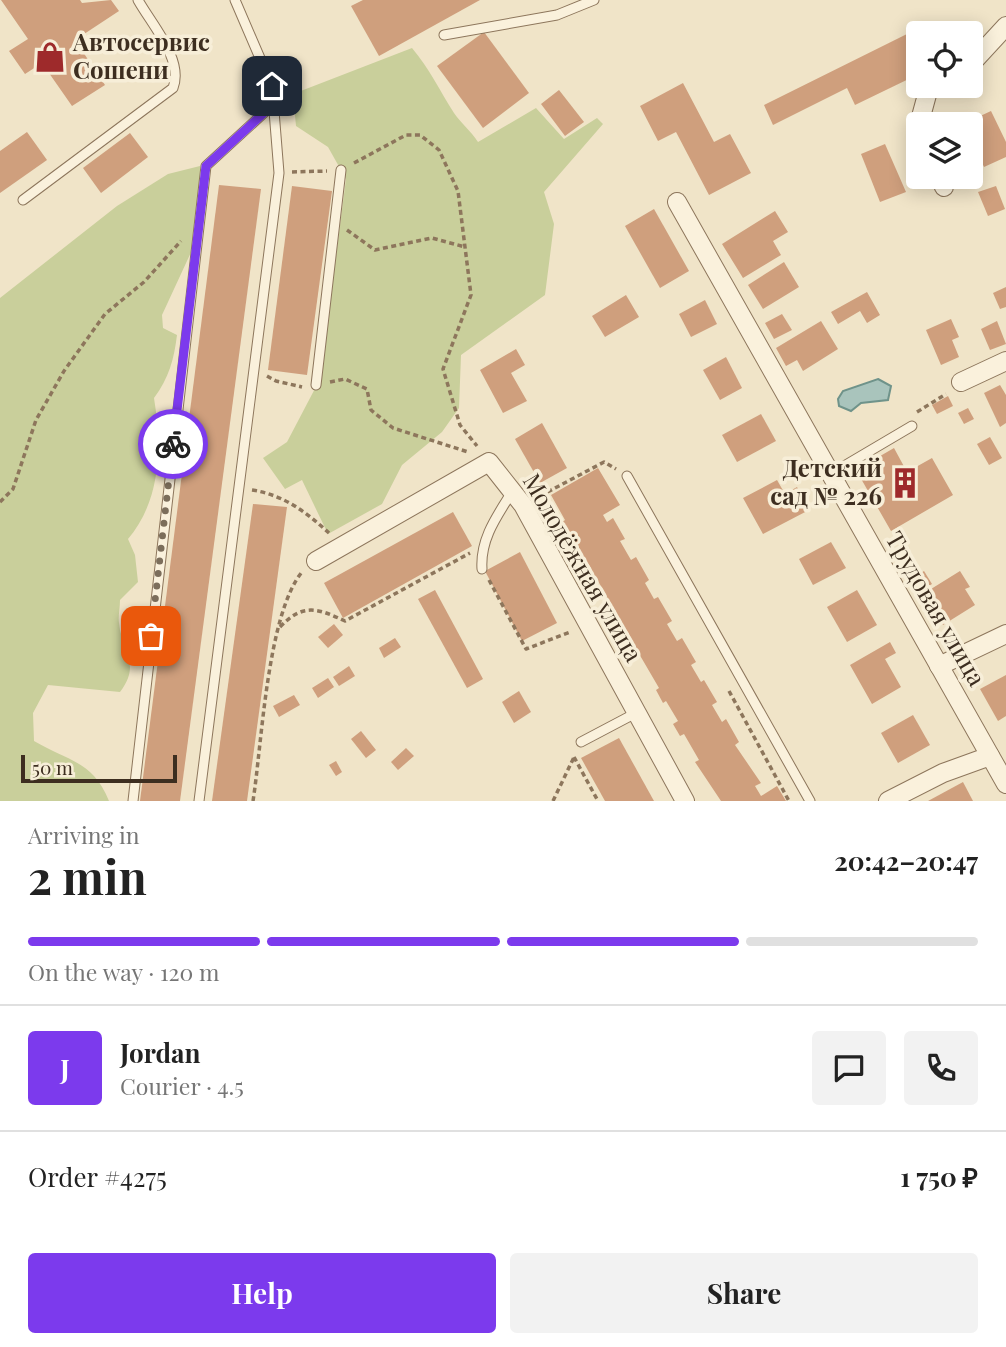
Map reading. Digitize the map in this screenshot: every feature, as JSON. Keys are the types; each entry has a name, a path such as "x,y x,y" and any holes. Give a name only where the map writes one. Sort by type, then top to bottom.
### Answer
{"street":[{"path":"983,51 1006,26"},
{"name":"Трудовая улица","path":"677,202 1006,784"},
{"path":"961,382 1006,361"},
{"name":"Молодёжная улица","path":"316,561 489,462 517,498 685,801"},
{"path":"939,666 1006,634"},
{"path":"890,801 943,773 990,756"}],"lane":[{"path":"23,200 173,89 177,77 173,60 138,0"},
{"path":"200,801 279,173 272,86 235,0"},
{"path":"444,35 557,15 594,0"},
{"path":"133,801 197,222 206,166 267,110 272,86"},
{"path":"316,385 341,170"},
{"path":"829,475 912,426"},
{"path":"627,476 810,801"},
{"path":"482,569 484,545 491,526 517,498"},
{"path":"581,742 636,713"}],"path":[{"path":"279,173 341,170 406,135 420,135 439,150 458,191 471,295 443,369 460,425 489,462"},
{"path":"335,221 375,250 432,237 465,247"},
{"path":"0,502 13,489 36,420 64,371 105,314 144,282 197,222"},
{"path":"256,369 276,382 298,388 345,379 367,389 371,410 393,428 460,449 489,462"},
{"path":"517,498 604,462 627,476"},
{"path":"240,488 275,494 307,513 343,546"},
{"path":"278,629 293,614 318,608 345,621 484,545"},
{"path":"253,801 265,698 278,629 295,581 316,561"},
{"path":"482,569 526,649 581,627 594,635"},
{"path":"553,801 581,742"},
{"path":"574,757 598,801"}],"green space":[{"path":"412,48 454,113 478,142 536,108 564,139 597,118 603,124 544,192 554,224 545,295 461,355 459,408 442,432 402,465 382,504 328,534 302,480 285,489 263,458 287,442 320,379 346,179 328,147 296,126 293,94"},
{"path":"200,166 199,235 162,315 163,328 177,335 170,368 154,398 158,454 153,490 139,524 128,539 135,555 138,582 120,600 119,620 130,665 129,673 120,692 48,685 33,713 34,741 87,770 103,788 109,801 0,801 0,298 117,206 168,174"}],"water":[{"path":"878,379 891,386 888,400 861,403 851,411 839,406 838,399 843,391"}],"building":[{"name":"Автосервис Сошени","path":"1,0 80,0 82,3 111,0 119,11 75,40 105,85 72,106 42,63 25,74 9,51 28,39"},
{"path":"363,0 480,0 379,56 351,6"},
{"path":"484,32 529,93 483,128 437,66"},
{"path":"906,34 906,80 855,105 847,88 773,125 764,105"},
{"path":"683,83 714,142 730,134 751,173 709,195 676,132 658,141 640,106"},
{"path":"559,90 584,122 565,136 541,104"},
{"path":"991,111 1006,142 1006,157 984,167 983,165 983,115"},
{"path":"27,132 47,160 0,193 0,151"},
{"path":"130,133 148,157 101,193 83,168"},
{"path":"885,144 906,192 880,202 861,154"},
{"path":"219,185 261,189 180,801 140,801"},
{"path":"292,186 332,191 307,375 268,370"},
{"path":"996,186 1005,209 988,216 978,192"},
{"path":"654,209 689,271 660,288 625,226"},
{"path":"775,211 788,232 773,241 781,255 743,278 722,244"},
{"path":"784,262 799,287 763,309 748,285"},
{"path":"1006,287 1006,307 1000,309 993,293"},
{"path":"867,292 880,315 867,323 860,311 838,324 831,312"},
{"path":"626,295 639,317 605,337 592,316"},
{"path":"705,300 717,324 691,337 679,314"},
{"path":"782,314 792,330 774,339 765,323"},
{"path":"951,319 959,337 952,340 959,357 941,365 926,330"},
{"path":"821,321 838,349 803,371 797,360 786,366 776,348"},
{"path":"997,321 1006,344 990,350 981,329"},
{"path":"516,349 525,365 511,373 527,401 503,413 480,370"},
{"path":"726,357 742,388 720,400 703,370"},
{"path":"1000,385 1006,395 1006,423 1000,427 984,393"},
{"path":"948,396 953,406 937,414 932,405"},
{"path":"968,408 974,419 964,424 958,413"},
{"path":"761,414 776,441 737,462 722,435"},
{"path":"542,423 567,468 540,483 515,439"},
{"path":"990,437 1002,458 989,465 977,444"},
{"name":"Детский сад № 226","path":"894,448 907,472 932,458 953,495 891,531 856,470"},
{"path":"598,468 620,505 603,515 607,522 613,518 625,539 620,541 631,560 636,557 649,580 645,583 654,599 658,597 672,621 667,624 677,641 682,638 696,662 691,665 717,702 712,705 722,722 726,719 739,742 735,745 761,783 755,786 761,796 777,786 786,801 721,801 695,762 699,760 684,734 680,736 673,724 678,721 666,701 663,703 656,690 659,688 638,652 635,654 628,642 632,640 621,621 617,623 610,611 614,609 598,581 594,583 587,571 591,568 561,523 565,520 551,495"},
{"path":"777,480 785,494 797,487 809,510 763,534 743,498"},
{"path":"253,504 287,507 247,801 212,801"},
{"path":"453,512 472,546 343,618 324,583"},
{"path":"831,542 846,568 813,585 799,559"},
{"path":"520,552 557,623 522,641 485,571"},
{"path":"924,571 932,584 915,594 907,582"},
{"path":"960,571 970,587 965,589 975,605 943,625 923,594"},
{"path":"435,590 483,679 467,688 418,599"},
{"path":"857,590 877,625 847,642 827,607"},
{"path":"334,624 343,635 328,648 318,637"},
{"path":"395,638 401,647 384,658 379,648"},
{"path":"890,642 896,653 885,659 901,687 872,704 850,665"},
{"path":"349,666 355,676 339,686 333,677"},
{"path":"1006,675 1006,716 998,721 980,689"},
{"path":"328,678 334,687 318,698 312,688"},
{"path":"519,691 531,712 514,723 502,702"},
{"path":"294,695 300,705 279,717 273,706"},
{"path":"913,715 930,745 898,763 881,733"},
{"path":"361,731 376,750 366,758 351,739"},
{"path":"619,738 654,801 605,801 581,758"},
{"path":"406,748 414,756 398,770 391,762"},
{"path":"336,761 342,772 336,776 329,765"},
{"path":"963,782 973,801 928,801"}],"way so far":[{"path":"151,636 173,444"}],"place":[{"name":"Автосервис Сошени","path":"50,57"},
{"name":"Детский сад № 226","path":"905,483"}],"route":[{"path":"173,444 197,222 206,166 267,110 272,86"}]}
